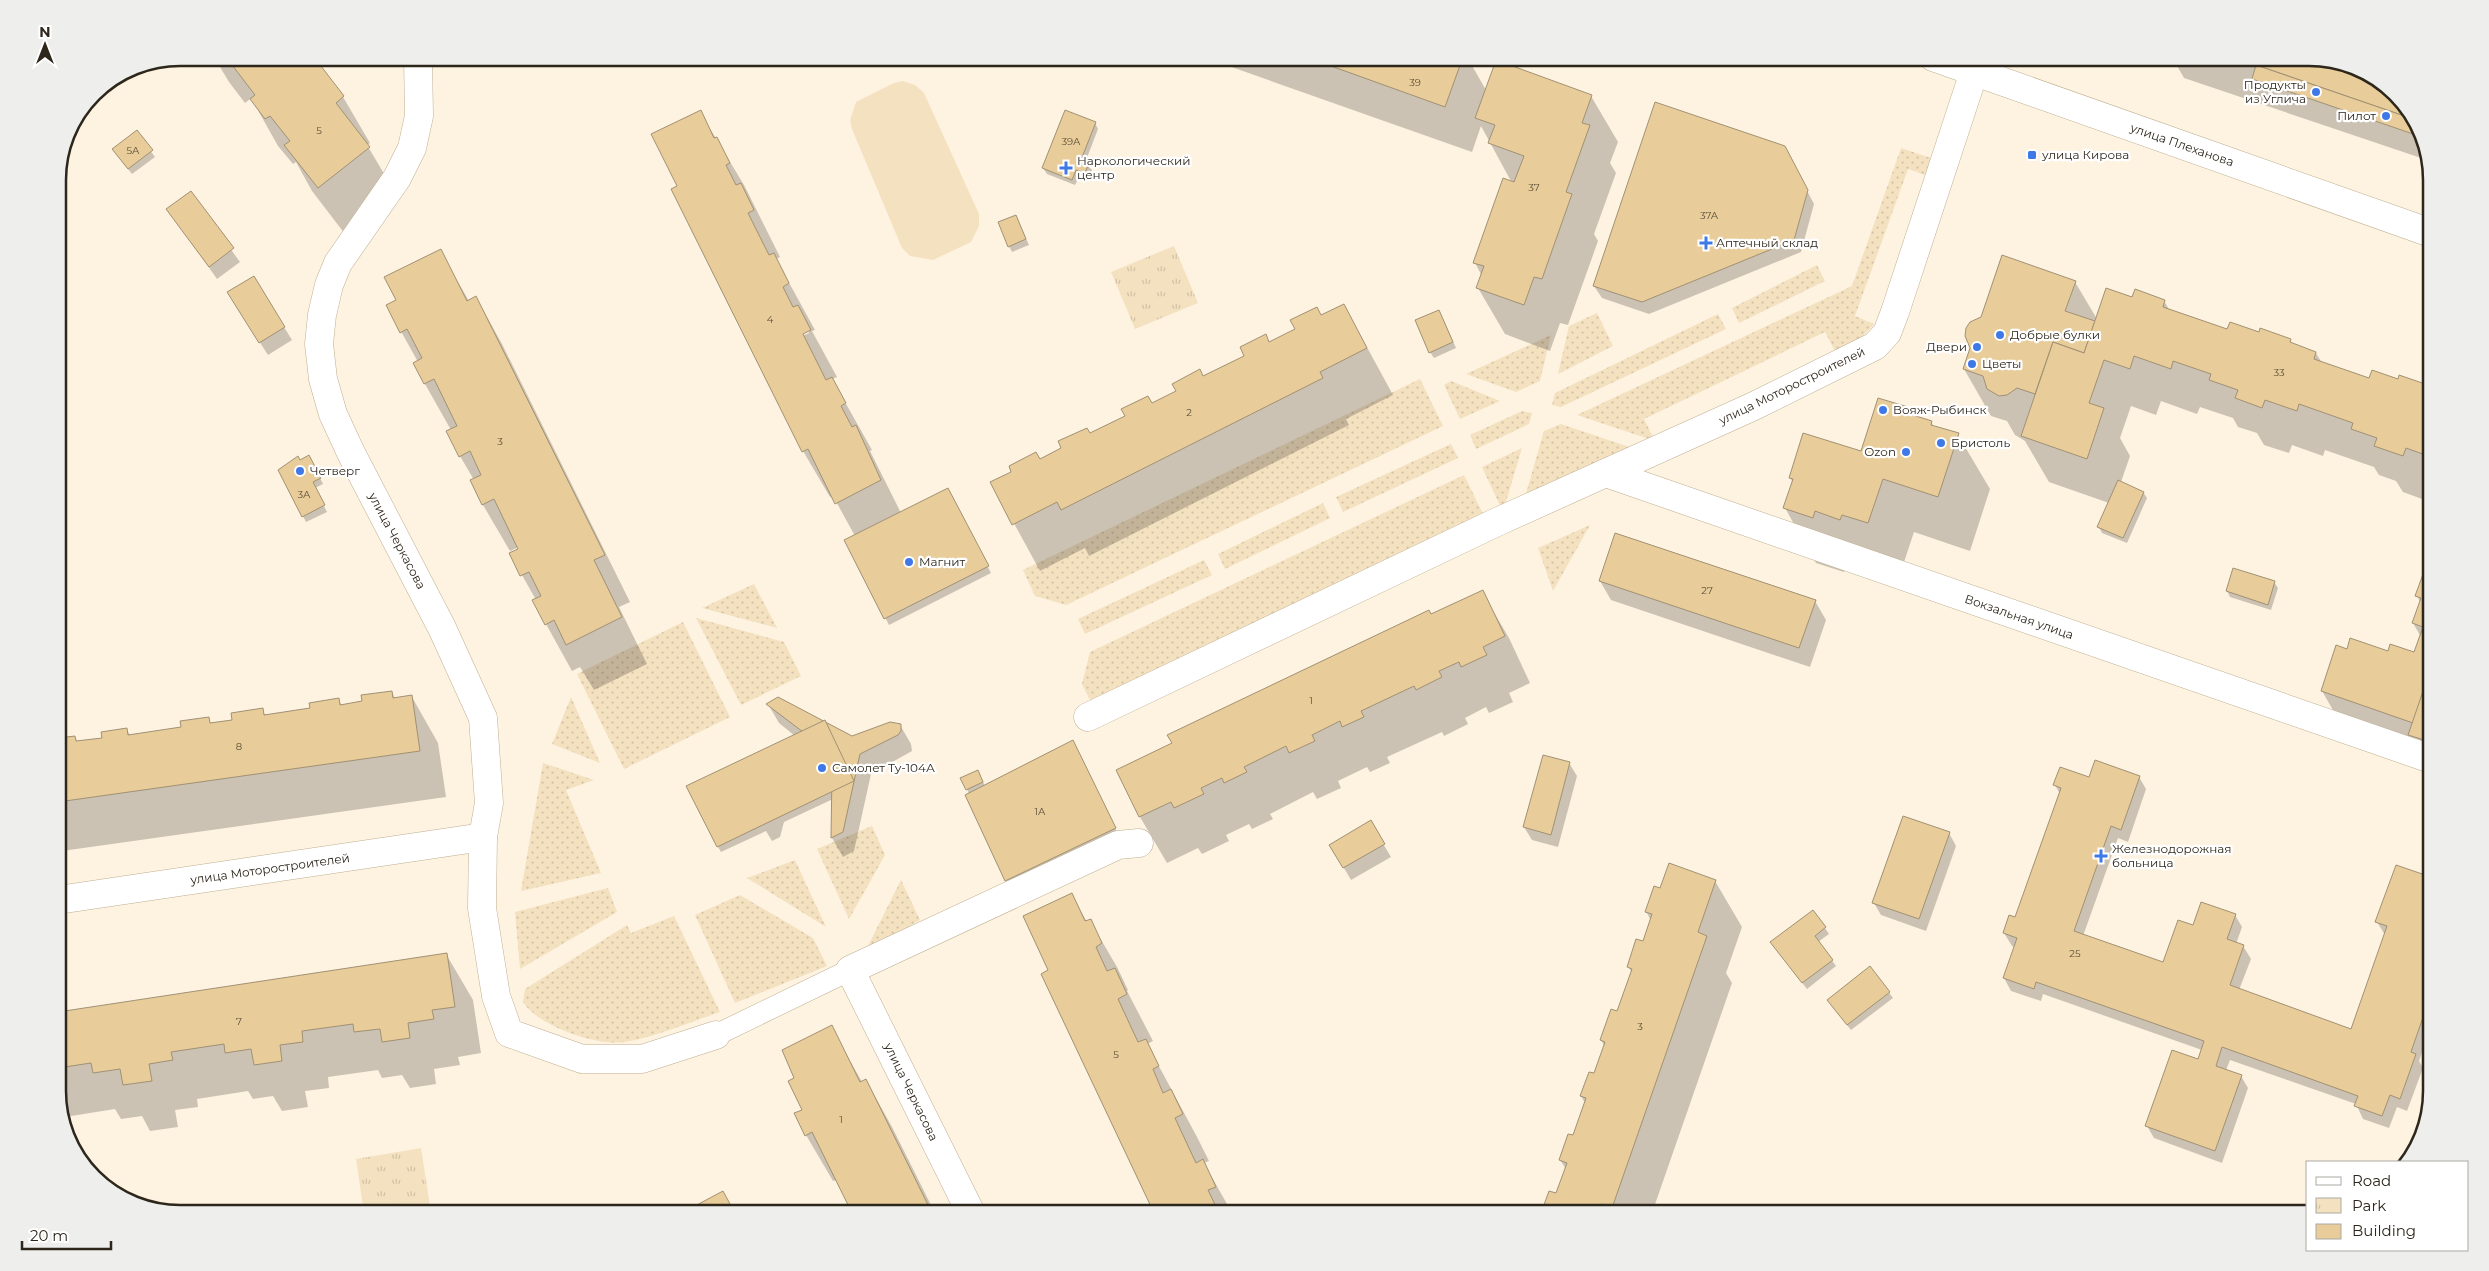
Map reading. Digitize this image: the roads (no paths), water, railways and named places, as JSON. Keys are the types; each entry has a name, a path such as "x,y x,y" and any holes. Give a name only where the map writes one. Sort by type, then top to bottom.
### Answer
{"street":[{"name":"улица Черкасова","path":"418,66 419,116 412,148 397,178 338,263 329,285 322,315 319,344 323,379 337,422 351,453 442,628 483,718 489,803 483,837 482,908 496,996 509,1033 582,1059 642,1059 716,1035"},
{"name":"улица Моторостроителей","path":"1088,717 1497,522 1858,356 1875,346 1888,333 1975,66"},
{"name":"улица Плеханова","path":"1981,66 2423,230"},
{"name":"Вокзальная улица","path":"1606,473 2423,756"},
{"name":"улица Моторостроителей","path":"66,899 483,837"},
{"path":"716,1035 850,970 1118,845 1139,843"},
{"name":"улица Черкасова","path":"850,970 967,1205"}],"place":[{"name":"Продукты из Углича","path":"2316,92"},
{"name":"Пилот","path":"2386,116"},
{"name":"улица Кирова","path":"2032,155"},
{"name":"Наркологический центр","path":"1066,168"},
{"name":"Аптечный склад","path":"1706,243"},
{"name":"Добрые булки","path":"2000,335"},
{"name":"Двери","path":"1977,347"},
{"name":"Цветы","path":"1972,364"},
{"name":"Вояж-Рыбинск","path":"1883,410"},
{"name":"Бристоль","path":"1941,443"},
{"name":"Ozon","path":"1906,452"},
{"name":"Четверг","path":"300,471"},
{"name":"Магнит","path":"909,562"},
{"name":"Самолет Ту-104А","path":"822,768"},
{"name":"Железнодорожная больница","path":"2101,856"}]}
